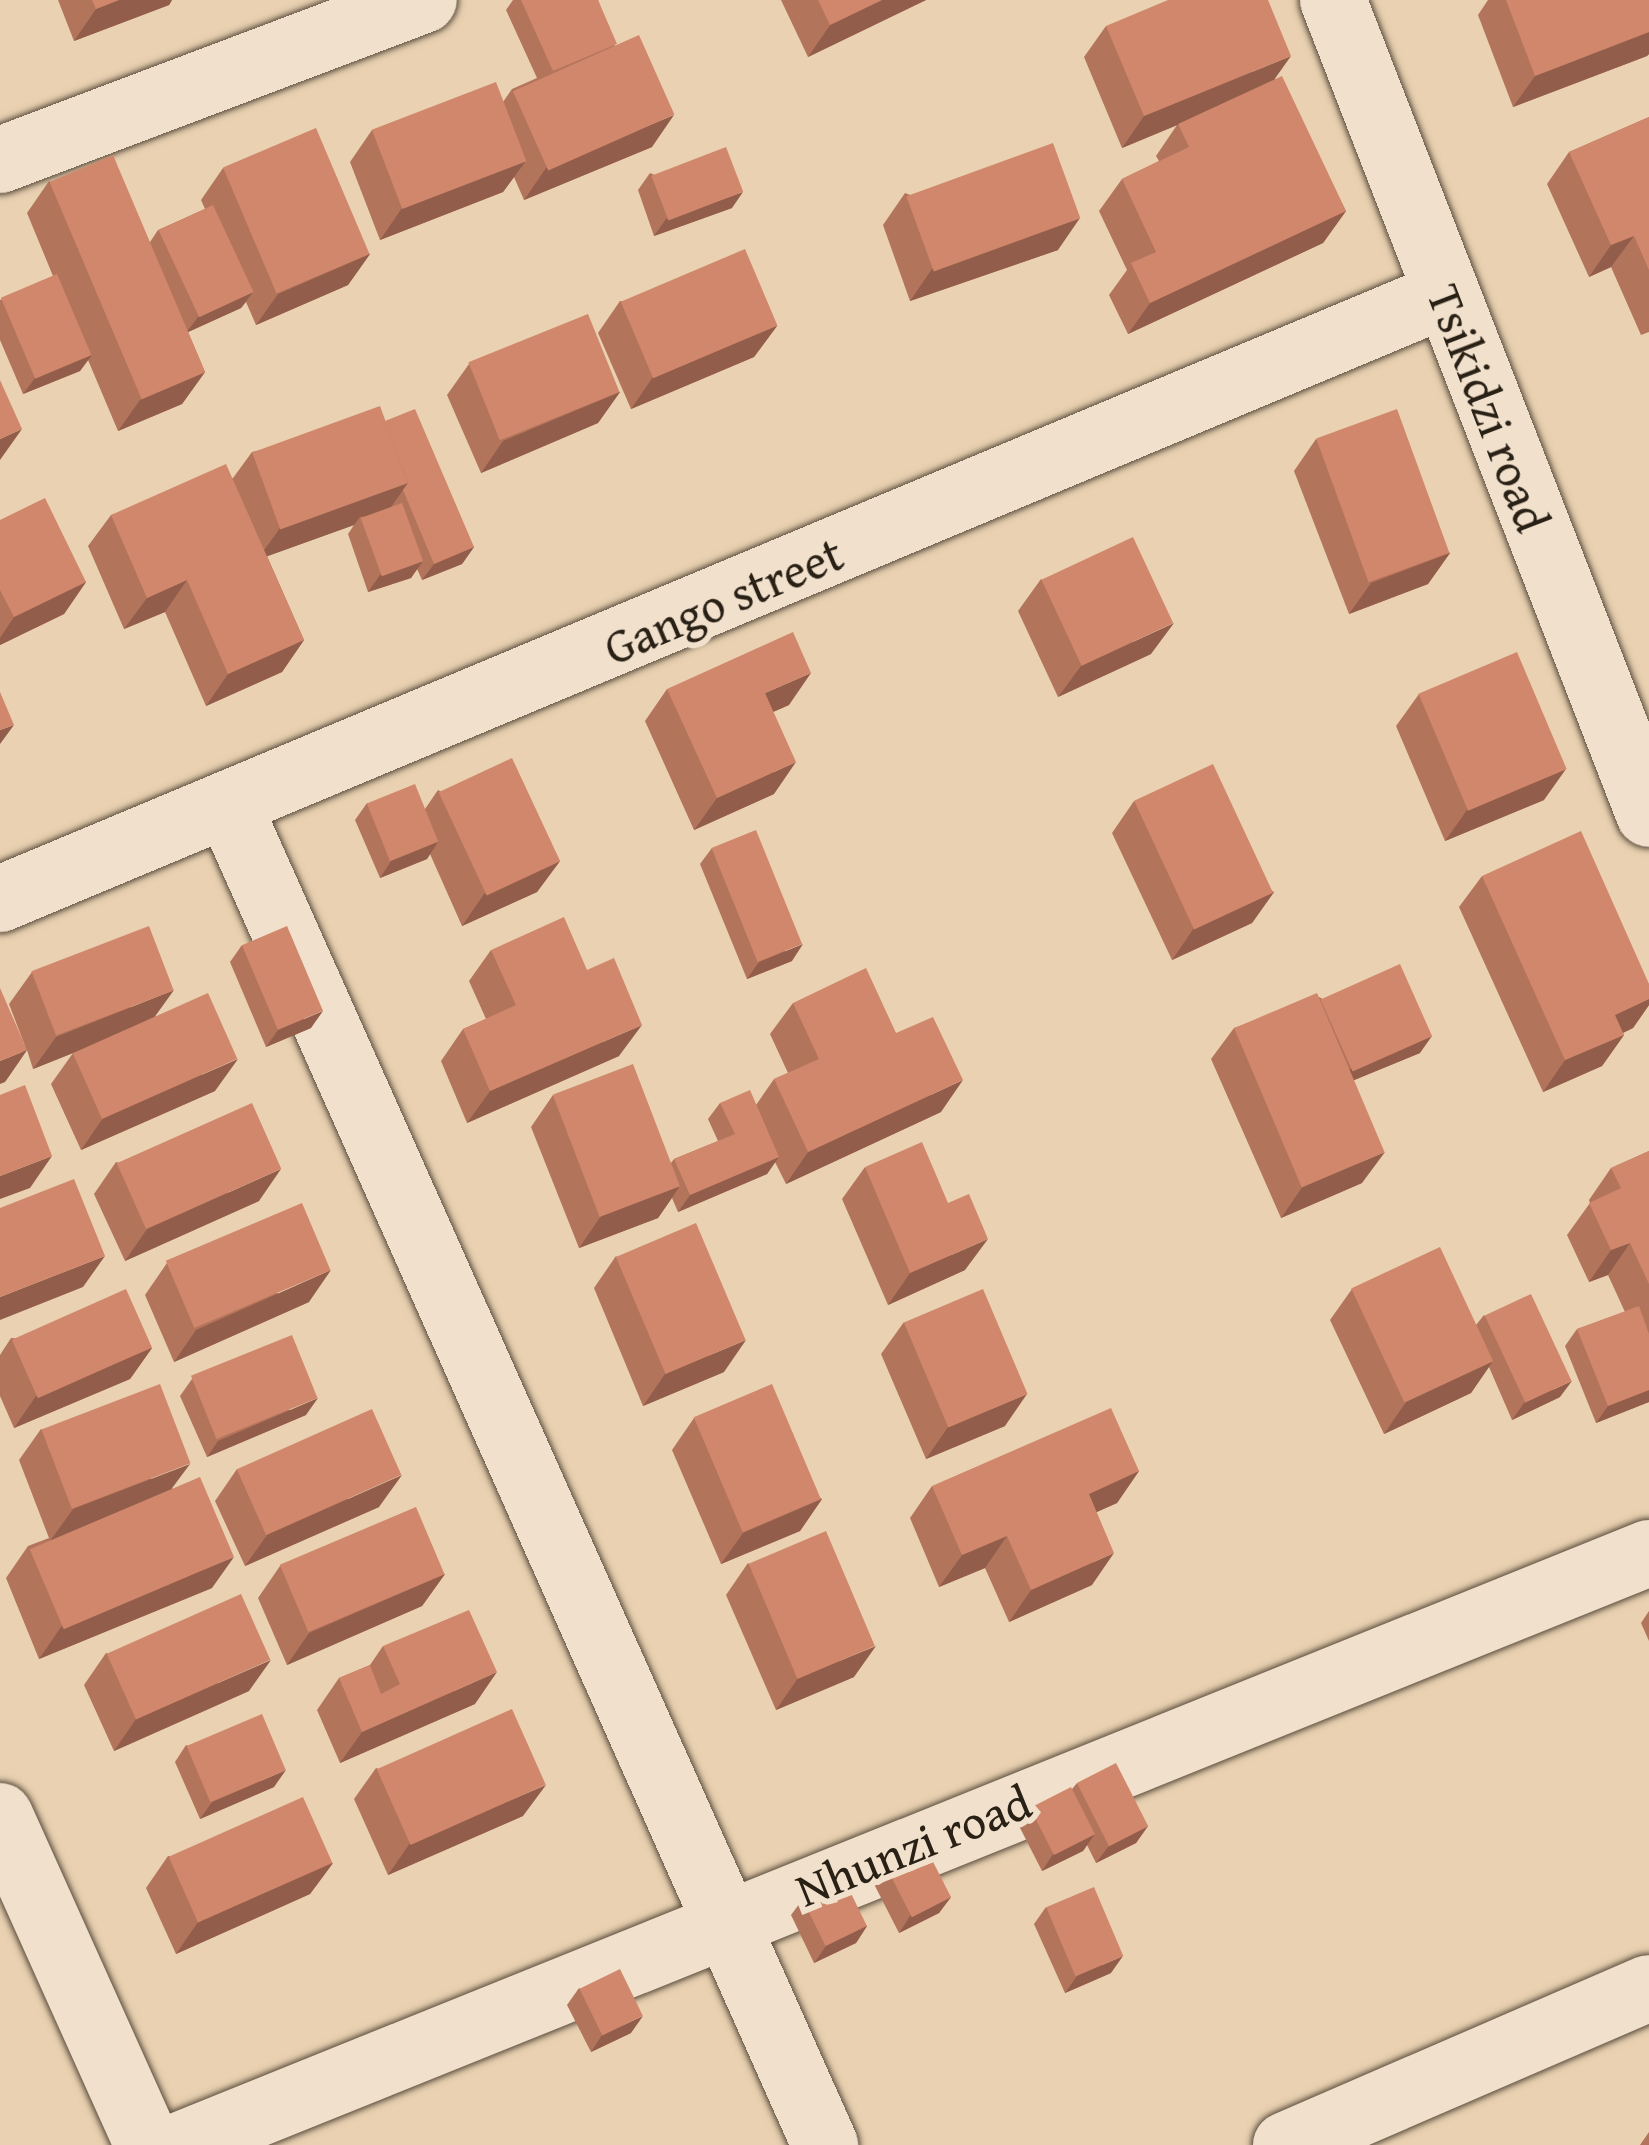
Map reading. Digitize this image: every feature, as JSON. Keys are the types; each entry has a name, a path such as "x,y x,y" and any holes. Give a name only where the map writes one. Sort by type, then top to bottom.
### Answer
{"street":[{"path":"0,160 424,0"},
{"name":"Tsikidzi road","path":"1333,0 1649,814"},
{"name":"Gango street","path":"0,899 230,809 1444,295"},
{"path":"230,809 825,2145"},
{"name":"Nhunzi road","path":"180,2145 724,1920 1649,1553"},
{"path":"0,1816 148,2145"},
{"path":"1286,2145 1649,1988"}],"building":[{"path":"92,0 119,0 96,9"},
{"path":"521,0 598,0 617,44 553,71"},
{"path":"818,0 882,0 830,25"},
{"path":"1168,0 1268,0 1291,56 1144,116 1106,26"},
{"path":"1506,0 1649,0 1649,32 1535,76"},
{"path":"639,35 674,114 548,171 513,91"},
{"path":"1282,76 1346,211 1150,303 1131,263 1156,252 1122,179 1189,147 1178,124"},
{"path":"496,82 526,161 402,209 372,130"},
{"path":"1649,117 1649,270 1634,236 1611,245 1569,152"},
{"path":"316,128 370,254 277,294 223,167"},
{"path":"1053,143 1080,218 934,272 906,196"},
{"path":"726,147 743,192 669,220 651,176"},
{"path":"113,155 205,372 142,399 49,182"},
{"path":"213,205 254,292 199,317 159,230"},
{"path":"745,249 777,325 653,378 621,302"},
{"path":"57,274 91,355 35,379 1,298"},
{"path":"588,314 619,392 500,440 468,362"},
{"path":"0,380 22,429 0,439"},
{"path":"380,406 408,483 280,530 252,453"},
{"path":"415,409 474,547 434,564 403,490 408,483 385,421"},
{"path":"1397,409 1449,553 1369,582 1316,438"},
{"path":"226,464 304,640 228,674 187,580 147,598 111,515"},
{"path":"45,498 86,582 14,617 0,590 0,520"},
{"path":"402,503 423,561 382,576 361,518"},
{"path":"1133,537 1173,623 1082,666 1041,580"},
{"path":"793,632 811,673 765,693 796,762 717,798 667,689"},
{"path":"1517,652 1567,769 1468,811 1419,694"},
{"path":"0,692 14,725 0,730"},
{"path":"512,758 560,861 487,896 439,792"},
{"path":"1213,764 1273,893 1194,929 1134,801"},
{"path":"415,784 438,841 390,861 367,803"},
{"path":"756,830 802,944 758,962 711,848"},
{"path":"1581,831 1649,984 1649,999 1615,1015 1624,1035 1565,1060 1482,876"},
{"path":"564,917 587,970 614,958 642,1025 490,1091 463,1029 516,1005 491,950"},
{"path":"149,926 174,990 56,1036 31,971"},
{"path":"287,926 323,1011 278,1030 242,945"},
{"path":"1400,964 1432,1036 1353,1072 1321,999"},
{"path":"866,968 896,1033 933,1017 963,1080 808,1152 774,1079 819,1059 793,1003"},
{"path":"0,988 27,1050 0,1061"},
{"path":"208,993 237,1059 102,1119 73,1053"},
{"path":"1317,993 1385,1152 1302,1187 1234,1028"},
{"path":"633,1064 680,1186 600,1217 553,1095"},
{"path":"25,1085 52,1156 0,1176 0,1095"},
{"path":"750,1090 779,1157 690,1195 674,1159 735,1134 720,1103"},
{"path":"252,1103 281,1169 146,1229 117,1163"},
{"path":"922,1142 948,1203 969,1194 988,1239 910,1273 865,1167"},
{"path":"1649,1151 1649,1284 1630,1243 1611,1250 1589,1203 1621,1188 1611,1168"},
{"path":"74,1179 105,1256 0,1297 0,1208"},
{"path":"302,1203 331,1270 194,1328 166,1261"},
{"path":"696,1223 746,1340 666,1374 616,1257"},
{"path":"1440,1247 1493,1361 1404,1403 1351,1288"},
{"path":"126,1289 152,1347 38,1398 12,1340"},
{"path":"983,1289 1028,1394 948,1428 904,1323"},
{"path":"1531,1294 1572,1381 1525,1403 1485,1316"},
{"path":"1639,1306 1649,1334 1649,1390 1608,1406 1577,1329"},
{"path":"292,1335 317,1398 216,1439 191,1376"},
{"path":"160,1384 190,1463 72,1509 41,1430"},
{"path":"772,1384 821,1499 743,1532 694,1417"},
{"path":"1111,1408 1139,1471 1089,1494 1114,1553 1031,1590 1007,1536 962,1555 932,1486"},
{"path":"372,1409 401,1475 266,1535 237,1469"},
{"path":"200,1477 234,1557 64,1629 30,1549"},
{"path":"416,1507 445,1574 308,1632 280,1565"},
{"path":"826,1531 875,1646 798,1679 749,1564"},
{"path":"241,1594 270,1660 136,1720 107,1654"},
{"path":"469,1610 497,1672 362,1732 339,1678 370,1665 381,1694 400,1684 383,1646"},
{"path":"512,1709 546,1785 411,1845 377,1769"},
{"path":"262,1714 286,1770 210,1802 187,1746"},
{"path":"1116,1763 1148,1826 1109,1846 1077,1783"},
{"path":"1071,1787 1095,1834 1054,1855 1030,1808"},
{"path":"303,1797 332,1863 198,1923 169,1857"},
{"path":"927,1850 951,1897 912,1917 888,1870"},
{"path":"844,1879 867,1926 825,1946 803,1899"},
{"path":"1094,1887 1123,1956 1075,1976 1046,1907"},
{"path":"620,1969 643,2016 602,2035 580,1989"}]}
